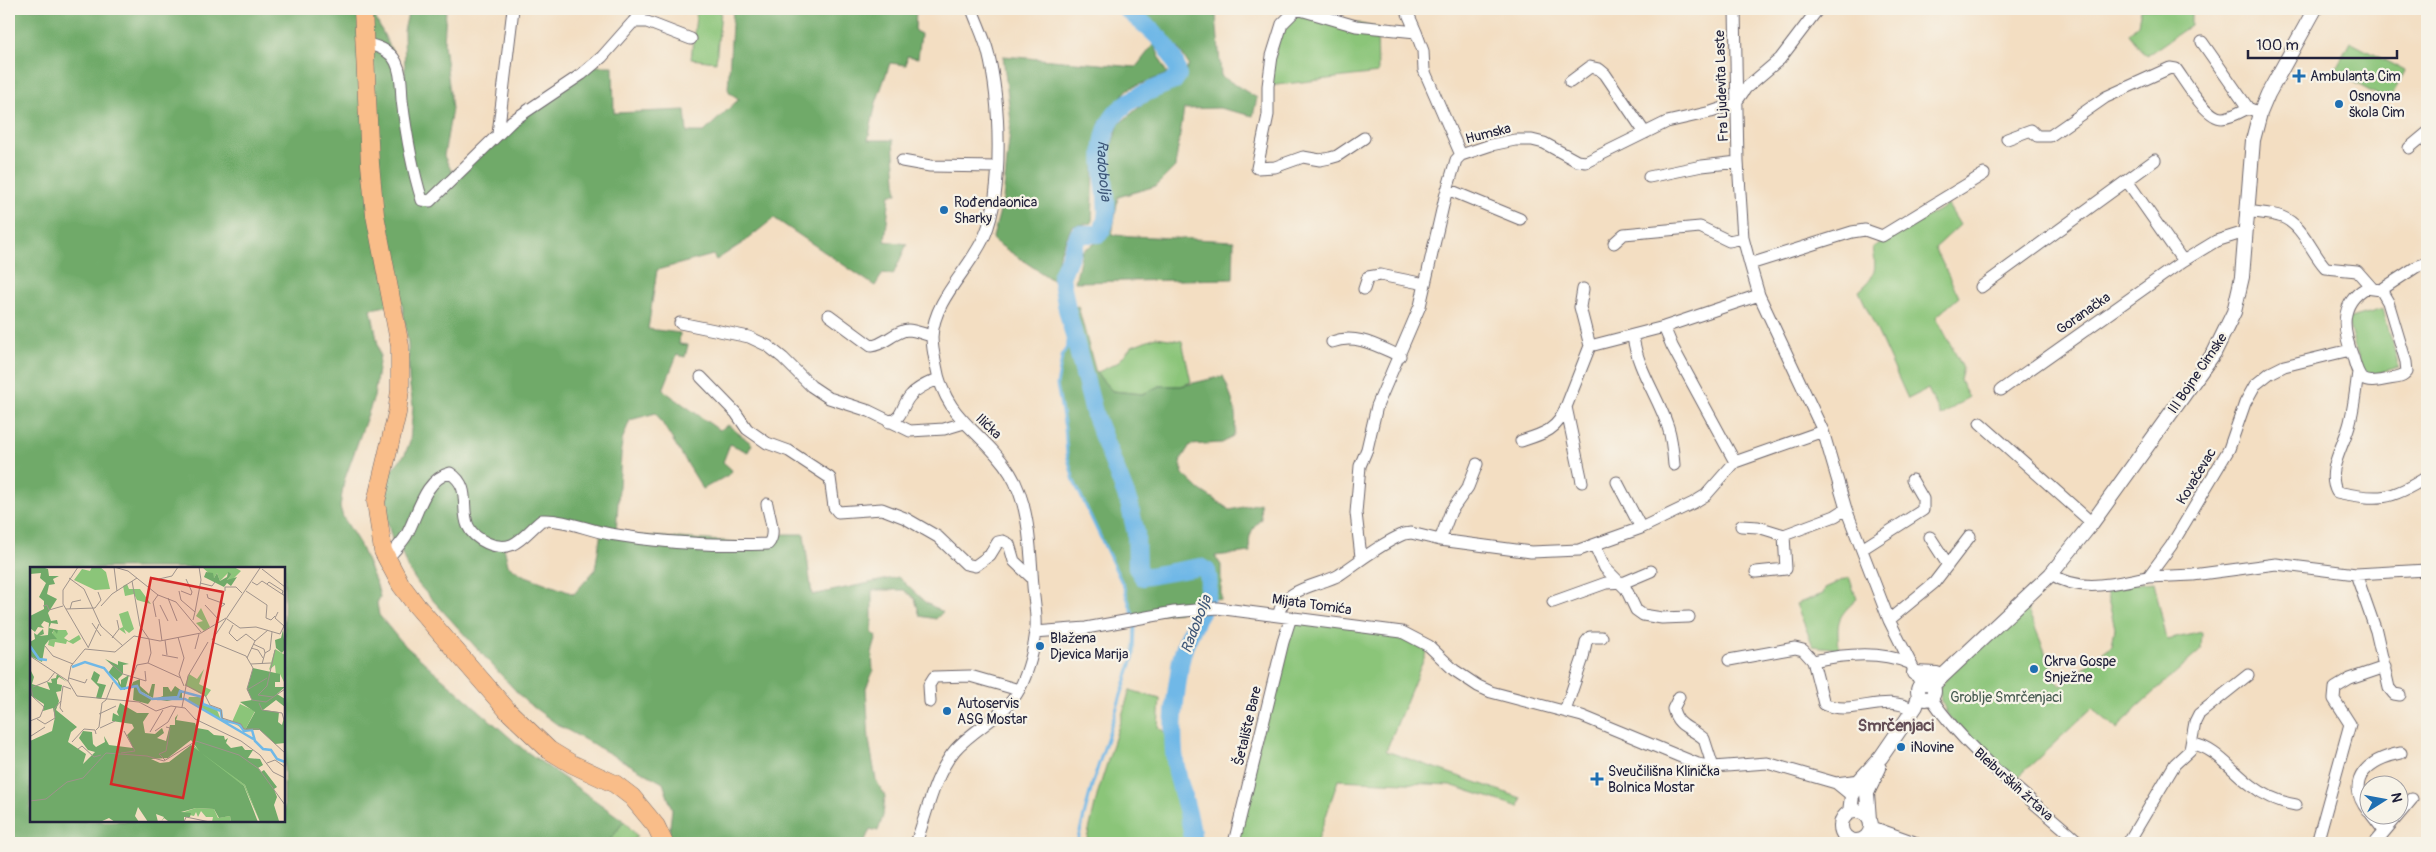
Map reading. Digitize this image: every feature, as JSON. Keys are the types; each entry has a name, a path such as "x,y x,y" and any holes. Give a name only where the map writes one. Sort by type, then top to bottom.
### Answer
{"main road":[{"path":"363,9 370,164 375,215 400,346 400,390 397,413 376,502 380,541 386,560 416,605 508,711 549,750 572,764 615,784 632,797 656,826 664,843"}],"street":[{"path":"498,134 513,9"},
{"path":"364,43 380,46 396,61 412,162 422,200 430,201 498,134 536,103 582,74 602,57 645,9"},
{"name":"Ilićka","path":"916,843 942,769 956,749 1010,704 1019,690 1026,674 1035,632 1031,553 1022,504 1012,476 989,446 964,422 949,404 938,379 932,336 939,309 985,236 992,210 997,167 997,101 988,49 972,9"},
{"path":"1364,138 1337,156 1320,160 1303,157 1275,168 1257,168 1268,115 1268,86 1272,56 1282,24 1297,9 1344,24 1416,32"},
{"path":"1406,9 1423,51 1424,70 1461,156"},
{"name":"Fra Ljudevita Laste","path":"1735,9 1735,104 1738,162 1743,238 1750,264 1759,295 1823,431 1846,509 1889,620 1917,679"},
{"path":"1735,104 1746,88 1780,59 1818,9"},
{"name":"III Bojne Cimske","path":"1917,679 1943,674 2051,574 2092,523 2214,353 2234,312 2242,277 2246,211 2254,140 2254,111 2268,94 2315,9"},
{"path":"633,22 647,22 691,39"},
{"path":"2007,139 2031,130 2038,136 2050,136 2106,97 2170,68 2176,69 2199,101 2216,117 2224,118 2254,111 2202,42"},
{"path":"1570,82 1590,68 1599,69 1611,82 1645,133"},
{"name":"Humska","path":"1362,558 1356,513 1360,466 1367,449 1378,406 1420,306 1447,189 1456,160 1461,156 1491,145 1515,140 1532,140 1544,142 1576,161 1586,162 1668,122 1735,104"},
{"path":"2410,148 2427,133"},
{"path":"1981,287 2154,160"},
{"path":"902,161 930,166 997,167"},
{"path":"1649,177 1702,166 1738,162"},
{"path":"1750,264 1852,232 1865,230 1882,236 1984,174"},
{"path":"2127,181 2183,261"},
{"path":"1447,189 1520,219"},
{"path":"2246,211 2271,214 2289,221 2296,226 2326,268 2357,271 2376,289 2388,302 2406,362 2407,372 2402,377 2370,381 2362,379 2350,350 2344,326 2348,307 2360,292 2376,289 2427,263"},
{"path":"1614,243 1624,234 1700,228 1729,241 1743,238"},
{"name":"Goranačka","path":"2001,390 2183,261 2216,240 2245,232"},
{"path":"1364,289 1368,277 1380,275 1425,284"},
{"path":"1521,441 1549,432 1555,428 1562,417 1590,346 1580,307 1583,289"},
{"path":"1590,346 1664,327 1759,295"},
{"path":"829,315 871,346 882,345 892,337 908,330 932,336"},
{"path":"680,323 750,337 768,346 811,386 829,398 868,410 910,431 944,429 964,422"},
{"path":"1664,327 1672,346 1735,462"},
{"path":"1633,336 1641,367 1668,427 1674,465"},
{"path":"1332,342 1345,337 1358,339 1400,356"},
{"name":"Kovačevac","path":"2148,577 2171,546 2229,450 2245,403 2255,385 2270,373 2284,366 2350,350"},
{"path":"2358,372 2350,425 2334,470 2333,485 2337,492 2367,499 2400,494 2427,477"},
{"path":"701,377 736,413 747,429 767,443 789,451 830,478 834,507 838,512 882,509 905,518 938,537 966,564 975,566 990,555 998,542 1003,541 1009,544 1014,560 1032,578"},
{"path":"889,422 901,415 908,398 916,390 938,379"},
{"path":"1566,407 1582,482"},
{"path":"1980,423 2092,523"},
{"path":"1279,615 1279,607 1307,586 1333,578 1362,558 1404,534 1412,533 1440,540 1531,552 1579,550 1595,546 1656,522 1706,495 1735,462 1823,431"},
{"path":"1440,540 1451,511 1468,487 1477,464"},
{"path":"386,560 406,536 414,516 434,483 440,475 450,473 458,478 462,487 466,521 469,530 476,537 498,547 513,545 542,520 553,520 608,534 648,540 768,544 772,540 773,532 767,504"},
{"path":"1862,549 1923,510 1923,499 1912,480"},
{"path":"1617,482 1641,528"},
{"path":"1741,526 1758,527 1784,535 1835,516 1846,509"},
{"path":"1756,572 1786,569 1784,535"},
{"path":"1889,620 1918,598 1948,566 1970,536"},
{"path":"1930,537 1948,566"},
{"path":"1595,546 1605,568 1626,589 1636,610 1643,614 1662,618 1689,617"},
{"path":"2051,574 2064,582 2093,586 2148,577 2193,574 2276,564 2356,574 2427,570"},
{"path":"1553,602 1606,583 1625,582 1651,571"},
{"path":"2356,574 2376,631 2389,688 2394,694 2400,695"},
{"name":"Mijata Tomića","path":"1035,632 1086,628 1186,611 1217,608 1402,632 1429,646 1454,670 1478,686 1514,699 1565,711 1685,759 1713,767 1767,763 1836,783 1852,796"},
{"name":"Šetalište Bare","path":"1234,843 1283,642 1291,617"},
{"path":"1565,711 1583,658 1586,642 1590,637 1602,637"},
{"path":"1729,660 1795,648 1802,650 1813,662 1824,704 1835,709 1898,703 1914,710"},
{"path":"1813,662 1863,654 1889,655 1917,679 1943,674"},
{"path":"2317,843 2350,724 2334,699 2335,688 2350,679 2385,666"},
{"path":"2128,843 2175,764 2190,750 2195,722 2199,714 2248,674"},
{"path":"930,702 929,686 934,677 970,676 1019,690"},
{"name":"III Bojne Cimske","path":"1854,835 1842,821 1850,812 1852,796 1860,780 1882,757 1914,710 1917,679"},
{"name":"III Bojne Cimske","path":"1854,835 1867,793 1876,772 1918,708 1917,679"},
{"name":"Bleiburških žrtava","path":"1917,679 1940,712 1987,761 2080,843"},
{"path":"1679,697 1673,709 1675,718 1679,723 1704,739 1713,767"},
{"path":"2192,744 2206,748 2252,787 2279,802 2296,805"},
{"path":"2361,774 2368,765 2388,756 2402,753"},
{"name":"Mijata Tomića","path":"1836,783 1860,780"},
{"path":"2375,843 2412,800"},
{"path":"1850,812 1863,813 1854,835"},
{"path":"2379,824 2384,831"},
{"path":"1854,835 1882,843"},
{"path":"1854,835 1913,843"}],"green space":[{"path":"9,9 371,9 405,77 404,31 409,9 446,9 444,44 452,109 444,156 452,172 586,66 613,66 614,113 685,110 687,132 704,132 739,99 730,93 728,89 733,9 916,9 915,31 921,34 918,58 907,56 906,65 890,63 876,103 868,140 893,140 897,194 890,194 885,241 907,244 893,275 883,273 875,286 774,218 744,242 716,260 713,255 657,270 648,329 680,333 679,344 688,345 685,357 677,355 663,390 719,430 728,425 752,444 748,452 730,444 723,462 732,470 730,474 703,489 656,413 630,420 622,440 616,534 768,544 776,534 804,534 812,595 898,577 925,602 943,612 936,619 920,616 915,599 904,590 872,590 872,633 877,636 872,653 873,672 866,688 869,740 876,780 885,796 883,816 878,831 870,829 864,843 668,843 672,809 663,783 558,725 525,701 419,585 407,567 401,551 395,550 386,517 388,474 405,454 410,441 413,406 409,381 408,344 402,303 371,309 380,355 374,397 344,481 340,507 343,517 359,543 377,585 380,597 377,603 379,615 401,642 523,749 624,821 608,843 9,843","holes":["553,519 601,532 595,570 574,594 523,575 508,565 504,547"]},
{"path":"697,9 721,11 716,62 691,59"},
{"path":"1134,9 1192,9 1216,15 1221,76 1257,98 1253,116 1219,108 1184,109 1175,167 1156,186 1118,197 1112,235 1234,241 1233,279 1075,282 1082,251 1099,241 1109,229 1112,197 1109,152 1119,124 1144,103 1176,86 1189,65 1179,49"},
{"path":"1297,9 1377,28 1378,73 1268,86 1280,32"},
{"path":"2141,9 2191,9 2191,25 2146,56 2129,34 2138,24"},
{"path":"2350,42 2405,71 2389,101 2334,72"},
{"path":"1154,44 1167,74 1128,89 1100,122 1094,168 1092,223 1072,226 1059,255 1055,282 994,241 993,237 1003,199 1011,121 1003,56 1136,67"},
{"path":"1948,205 1960,225 1935,248 1959,297 1936,317 1963,368 1960,380 1969,397 1941,416 1928,389 1908,399 1859,291 1869,281 1874,272 1873,247"},
{"path":"1078,306 1096,373 1112,391 1143,394 1159,386 1181,386 1223,376 1232,398 1235,413 1236,421 1233,437 1222,443 1190,445 1180,461 1183,474 1200,490 1230,510 1260,503 1261,519 1251,534 1249,542 1250,552 1215,556 1221,565 1221,600 1208,597 1204,605 1195,604 1186,611 1134,617 1124,587 1074,481 1067,454 1065,428 1057,385 1062,357 1072,336 1067,309"},
{"path":"2383,309 2399,367 2364,377 2347,319"},
{"path":"1156,337 1182,341 1191,382 1181,386 1159,386 1143,394 1112,391 1096,373 1117,363 1132,346"},
{"path":"1849,577 1857,599 1845,611 1839,621 1839,649 1813,646 1796,604 1823,594 1825,588"},
{"name":"Groblje Smrčenjaci","path":"2154,582 2167,640 2202,632 2201,650 2137,707 2117,729 2092,708 2015,780 1947,715 1938,689 1952,672 2027,608 2057,681 2061,686 2112,645 2115,628 2106,591 2131,584"},
{"path":"1291,617 1361,626 1429,646 1386,751 1521,798 1519,807 1450,785 1338,780 1317,843 1234,843"},
{"path":"1130,690 1160,699 1158,727 1167,734 1171,766 1189,843 1086,843 1098,792"},
{"path":"624,821 637,836 631,843 608,843"}],"waterway":[{"name":"Radobolja","path":"1126,9 1151,30 1166,46 1176,64 1178,75 1174,81 1129,102 1113,117 1105,134 1102,153 1107,207 1105,222 1099,234 1079,234 1061,277 1067,309 1095,416 1129,503 1136,533 1137,568 1143,577 1200,567 1207,571 1209,579 1205,603 1187,642 1180,663 1174,722 1175,760 1191,825 1193,843"},
{"name":"Radobolja","path":"1072,336 1062,357 1057,385 1065,428 1067,454 1074,481 1124,587 1135,621 1134,655 1092,785 1077,843"}],"place":[{"name":"Ambulanta Cim","path":"2299,76"},
{"name":"Osnovna škola Cim","path":"2339,104"},
{"name":"Rođendaonica Sharky","path":"944,210"},
{"name":"Blažena Djevica Marija","path":"1040,646"},
{"name":"Ckrva Gospe Snježne","path":"2034,669"},
{"name":"Autoservis ASG Mostar","path":"947,711"},
{"name":"iNovine","path":"1901,747"},
{"name":"Sveučilišna Klinička Bolnica Mostar","path":"1597,779"}],"district":[{"name":"Smrčenjaci","path":"1896,725"}]}
